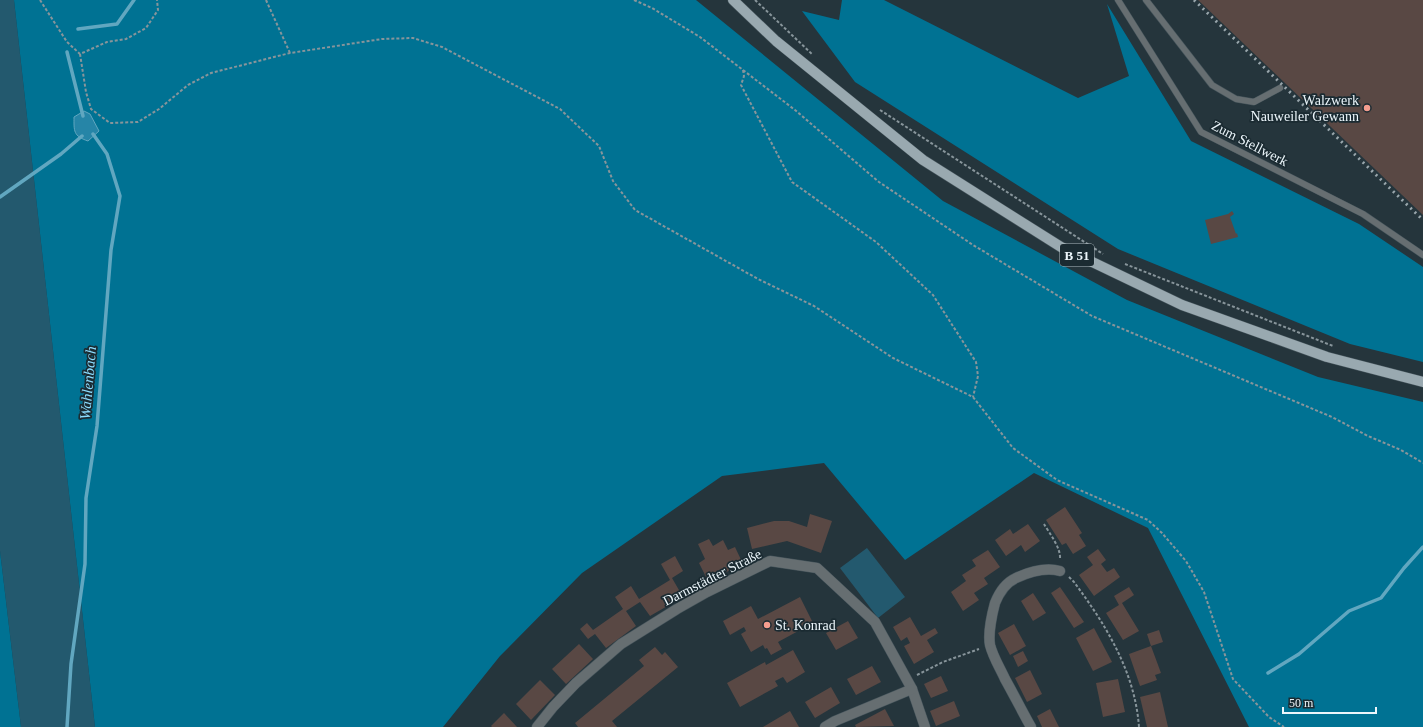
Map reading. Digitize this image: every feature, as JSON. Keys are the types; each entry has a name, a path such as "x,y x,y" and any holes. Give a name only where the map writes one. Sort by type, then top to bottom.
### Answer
{"main road":[{"name":"B 51","path":"733,0 776,41 923,160 1061,247 1182,304 1327,357 1423,382"}],"street":[{"name":"Darmstädter Straße","path":"537,727 553,707 576,684 621,644 689,602 770,561 817,568 875,622 909,685 925,727"},
{"path":"1031,727 997,663 990,644 990,627 993,610 998,594 1010,580 1041,570 1060,571"},
{"path":"825,727 909,685"}],"lane":[{"name":"Zum Stellwerk","path":"1118,0 1201,132 1363,214 1423,255"},
{"path":"1146,0 1212,86 1236,99 1254,102 1280,88"}],"path":[{"path":"40,0 67,42 80,54 86,92 91,109 110,123 138,122 159,109 188,85 211,73 290,53 405,38 413,38 442,47 560,110 599,146 613,181 635,210 758,279 814,306 893,358 973,397 1013,448 1057,480 1148,520 1162,533 1186,561 1204,592 1233,679 1269,717 1284,727"},
{"path":"80,54 107,42 126,39 146,28 158,10 157,0"},
{"path":"266,0 290,53"},
{"path":"634,0 652,8 700,37 795,110 879,182 973,245 1092,316 1332,417 1368,436 1402,450 1423,463"},
{"path":"755,0 815,57"},
{"path":"743,70 744,76 742,85 792,182 876,242 933,294 976,362 978,376 973,397"},
{"path":"880,110 1104,254"},
{"path":"1125,264 1339,348"},
{"path":"1044,524 1060,555 1060,571 1074,582 1087,599 1105,626 1128,672 1135,696 1139,727"},
{"path":"909,685 943,662 990,644"}],"shaded area":[{"path":"0,0 14,0 95,727 21,727 0,551"},
{"path":"14,0 696,0 943,201 1127,300 1318,377 1423,402 1423,727 1249,727 1148,528 1034,473 905,560 824,463 722,476 582,573 500,656 443,727 95,727"},
{"path":"842,0 884,0 1078,98 1129,76 1107,4 1191,141 1359,224 1423,267 1423,362 1350,344 1118,249 855,82 802,11 839,20"},
{"path":"84,111 90,114 99,131 88,141 79,137 74,129 74,117"},
{"path":"867,548 905,597 878,618 840,568"},
{"path":"0,551 21,727 0,727"}],"building":[{"name":"Walzwerk Nauweiler Gewann","path":"1198,0 1423,0 1423,215"},
{"path":"1232,211 1234,214 1230,217 1238,237 1211,244 1205,220 1228,214"},
{"path":"1065,507 1082,533 1079,535 1086,546 1073,554 1066,543 1062,545 1046,520"},
{"path":"810,514 832,521 821,553 787,541 752,549 747,528 774,521 789,521 807,527"},
{"path":"1028,524 1040,541 1025,552 1021,545 1006,556 995,540 1010,529 1013,534"},
{"path":"709,539 713,546 723,540 728,550 735,547 743,564 708,581 699,563 705,559 698,544"},
{"path":"1098,549 1106,560 1101,564 1107,572 1114,568 1120,577 1094,596 1079,575 1093,565 1087,557"},
{"path":"988,550 1000,567 984,578 988,584 974,593 979,600 963,611 951,592 966,581 962,575 976,566 972,560"},
{"path":"675,556 683,571 672,578 683,597 650,616 640,602 626,611 636,626 606,648 595,634 588,639 580,629 587,623 593,630 623,609 615,597 631,586 639,599 670,580 661,564"},
{"path":"1060,587 1084,622 1074,628 1051,593"},
{"path":"1129,587 1134,595 1122,603 1139,631 1123,640 1106,613 1119,605 1114,596"},
{"path":"1033,593 1046,613 1033,621 1021,601"},
{"name":"St. Konrad","path":"800,597 813,623 778,642 782,649 771,655 767,648 765,649 763,645 751,652 741,634 746,631 744,627 730,635 723,621 751,606 758,619"},
{"path":"910,617 921,636 935,628 938,633 927,640 934,652 914,664 904,646 910,643 907,637 901,641 893,627"},
{"path":"848,621 858,638 836,650 826,633"},
{"path":"1014,624 1026,646 1010,655 998,633"},
{"path":"1094,628 1112,662 1093,671 1076,638"},
{"path":"1159,630 1163,642 1151,646 1147,634"},
{"path":"579,644 593,659 566,684 552,669"},
{"path":"1151,646 1161,673 1155,675 1157,680 1140,686 1129,654"},
{"path":"655,647 662,655 665,652 678,667 612,721 617,727 578,727 575,723 644,666 639,660"},
{"path":"793,650 805,672 787,683 783,677 775,681 778,686 740,707 727,683 765,662 766,665"},
{"path":"1023,651 1028,661 1018,667 1013,656"},
{"path":"872,666 881,682 856,695 847,679"},
{"path":"1030,670 1042,694 1027,702 1015,678"},
{"path":"941,676 948,691 931,698 924,684"},
{"path":"1118,679 1125,712 1103,717 1096,683"},
{"path":"540,680 555,695 531,720 516,704"},
{"path":"831,687 840,703 815,718 805,702"},
{"path":"1160,692 1168,727 1147,727 1140,697"},
{"path":"954,701 960,716 936,726 930,711"},
{"path":"885,709 894,726 856,727 855,725"},
{"path":"1050,709 1059,727 1042,727 1037,716"},
{"path":"790,711 799,727 763,727"},
{"path":"504,713 517,727 491,726"}],"waterway":[{"name":"Wahlenbach","path":"78,29 117,24 134,0"},
{"name":"Wahlenbach","path":"67,52 83,116"},
{"name":"Wahlenbach","path":"67,727 71,664 85,564 86,498 97,426 111,250 120,196 107,154 93,134"},
{"path":"0,197 61,154 82,136"},
{"path":"1268,673 1299,654 1349,611 1381,598 1404,568 1423,547"}],"railway":[{"path":"1194,0 1423,220"}],"place":[{"name":"Walzwerk Nauweiler Gewann","path":"1367,108"},
{"name":"St. Konrad","path":"767,625"}]}
